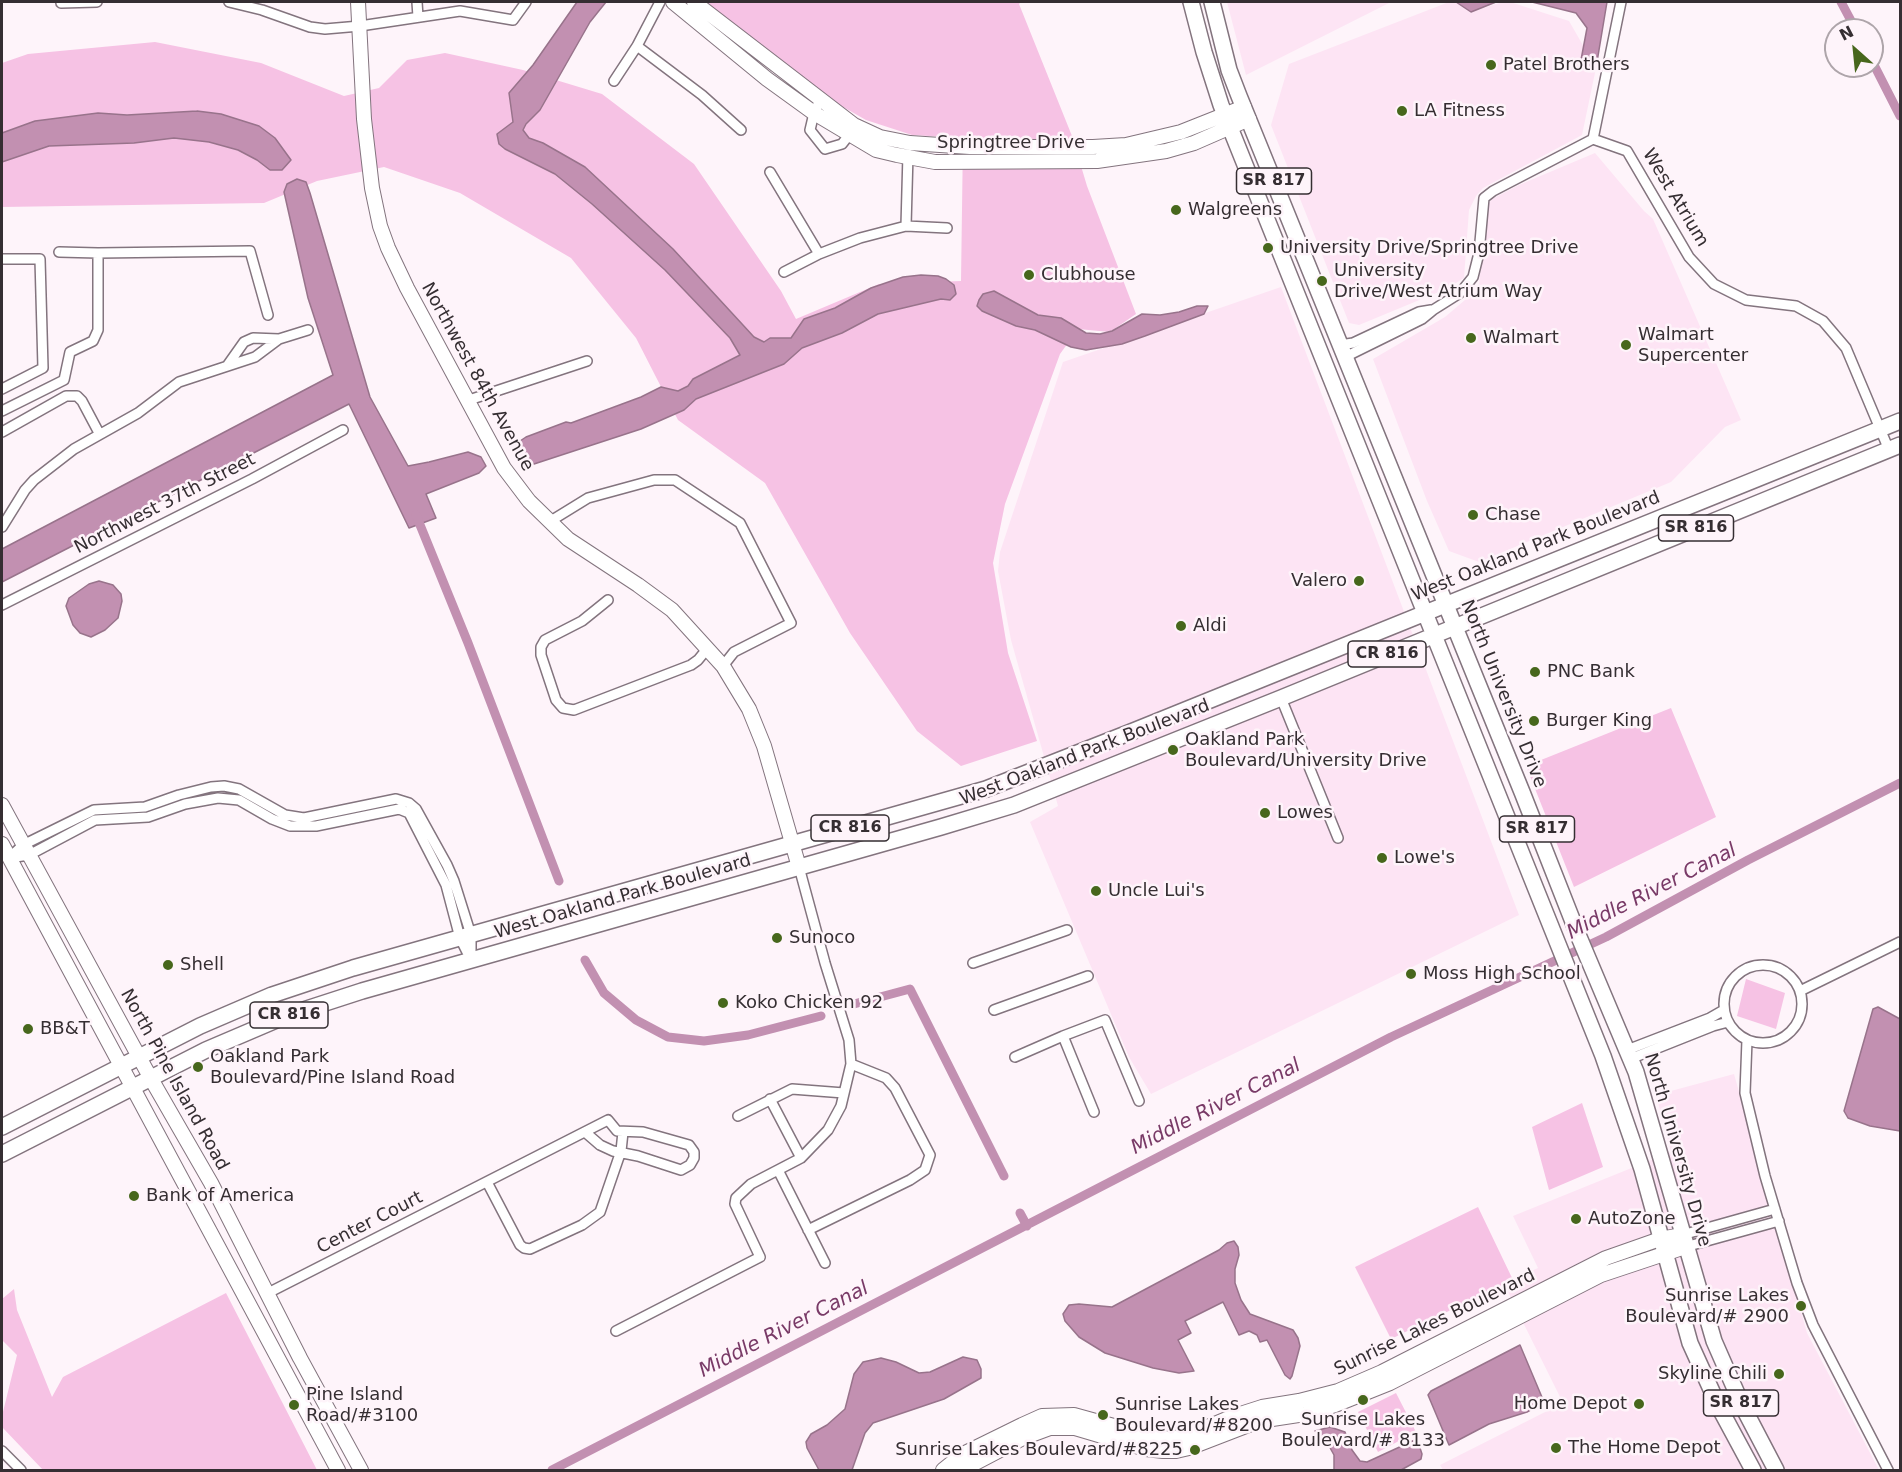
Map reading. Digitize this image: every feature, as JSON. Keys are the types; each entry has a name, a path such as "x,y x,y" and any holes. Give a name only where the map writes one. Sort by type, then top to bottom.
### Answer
{"main road":[{"name":"SR 817","path":"1191,2 1204,52 1228,121 1603,1056 1642,1169 1662,1246 1695,1353 1719,1407 1753,1470"},
{"name":"North University Drive","path":"1212,2 1230,69 1246,113 1579,937 1629,1054 1714,1341 1742,1405 1776,1470"},
{"path":"1306,315 1326,345 1332,351 1342,351"},
{"path":"1324,360 1341,372 1358,391"},
{"name":"West Oakland Park Boulevard","path":"2,1127 200,1026 272,995 353,968 950,800 1019,777 1900,421"},
{"name":"West Oakland Park Boulevard","path":"2,1154 150,1077 212,1047 288,1015 362,991 958,823 1014,805 1895,447"},
{"path":"1722,518 1723,507 1737,488"},
{"path":"1603,1056 1615,1055 1620,1059 1642,1094"},
{"path":"1695,1353 1712,1373 1746,1437 1751,1439 1758,1437"},
{"path":"1743,1452 1760,1456 1769,1470"}],"street":[{"path":"61,3 97,2"},
{"path":"229,2 262,10 310,27 325,29 460,11 513,20 525,2"},
{"name":"Northwest 84th Avenue","path":"358,2 368,160 380,226 388,248 407,288 504,468 529,501 568,539 672,610 723,666 749,709 764,746 794,844 825,963 849,1040 851,1064"},
{"path":"417,2 418,17"},
{"path":"614,81 637,46 660,2"},
{"name":"Springtree Drive","path":"673,2 767,79 814,113 876,150 1126,145 1228,121 1246,113"},
{"name":"Springtree Drive","path":"694,2 854,125 909,150"},
{"path":"1342,351 1422,319 1433,309 1460,293 1473,276 1479,253 1484,198 1493,190 1593,139 1621,2"},
{"path":"637,46 702,95 741,130"},
{"path":"820,100 810,130 825,149 842,144 849,135"},
{"name":"West Atrium","path":"1593,139 1627,151 1689,257 1714,284 1746,300 1796,306 1823,321 1846,348 1881,429 1895,447"},
{"path":"906,226 909,150"},
{"path":"770,172 819,254"},
{"path":"784,272 819,254 860,238 906,226 947,228"},
{"path":"59,252 250,251 268,315"},
{"path":"2,411 64,380 70,352 93,340 98,330 98,253"},
{"path":"2,259 40,259 43,368 2,389"},
{"path":"227,366 244,342 253,338 279,339 308,330"},
{"path":"4,522 34,480 74,449 138,413 179,382 255,357 279,339"},
{"path":"469,400 587,362"},
{"path":"2,432 66,396 77,396 99,433"},
{"name":"Northwest 37th Street","path":"2,605 252,479 343,430"},
{"path":"549,522 588,498 654,480 675,480 740,524 791,623 734,652 723,666"},
{"path":"2,508 4,522"},
{"path":"608,600 582,621 545,640 541,647 541,655 556,700 563,708 574,710 691,665 707,649"},
{"path":"1281,698 1338,838"},
{"path":"26,850 94,810 145,807 179,795 224,786 239,789 285,815 304,818 398,804 409,813 446,885 466,936 471,960"},
{"path":"9,858 94,820 148,817 193,802 218,798 239,800 272,819 290,826 316,826 384,811 398,804"},
{"name":"North Pine Island Road","path":"2,805 150,1077 211,1183 300,1358 361,1470"},
{"path":"2,844 338,1470"},
{"path":"973,963 1067,930"},
{"path":"1800,991 1900,942"},
{"path":"1763,964 1782,969 1796,982 1800,991 1801,1014 1796,1025 1788,1034 1768,1042 1747,1040 1728,1022 1723,1000 1730,982 1736,975 1754,965 1763,964"},
{"path":"994,1010 1088,976"},
{"path":"1629,1054 1724,1010"},
{"path":"1015,1057 1105,1020 1139,1101"},
{"path":"1629,1054 1728,1022"},
{"path":"1063,1036 1094,1112"},
{"path":"1747,1040 1745,1093 1797,1283 1813,1325 1888,1470"},
{"path":"616,1331 760,1257 735,1204 736,1198 751,1184 801,1158 828,1130 841,1106 851,1064 886,1078 895,1088 930,1155 928,1163 925,1170 910,1180 808,1230"},
{"path":"738,1116 792,1089 844,1093"},
{"path":"770,1099 801,1158"},
{"name":"Center Court","path":"268,1293 608,1120 617,1131 643,1132 689,1145 694,1152 694,1158 690,1165 681,1170 621,1151 613,1151 600,1145 585,1132"},
{"path":"487,1182 520,1245 530,1248 582,1224 600,1212 621,1151 623,1132"},
{"path":"778,1170 825,1263"},
{"name":"Sunrise Lakes Boulevard","path":"1683,1241 1775,1209"},
{"name":"Sunrise Lakes Boulevard","path":"943,1470 963,1454 1042,1416 1074,1415 1150,1436 1170,1439 1191,1434 1262,1407 1338,1392 1400,1364 1606,1258 1779,1221"},
{"name":"Sunrise Lakes Boulevard","path":"962,1470 1023,1438 1050,1428 1075,1428 1146,1449 1176,1451 1259,1421 1305,1414 1335,1406 1390,1383 1662,1246"},
{"path":"2,1451 21,1470"}],"shaded area":[{"path":"577,2 606,2 590,22 540,110 523,130 529,138 543,143 585,167 673,249 754,337 764,342 770,338 791,338 804,319 835,308 871,288 903,277 938,276 954,285 956,294 950,300 941,299 878,314 842,333 802,348 784,364 696,399 684,410 641,429 534,464 522,462 516,456 517,447 526,437 566,422 571,423 641,397 661,387 678,391 688,386 693,379 740,355 730,338 665,270 592,204 555,174 499,144 497,134 513,122 509,93 533,65"},
{"path":"703,2 1021,2 1019,4 1072,136 1087,186 1136,314 1110,332 1078,329 1060,354 1005,504 993,563 1008,653 1037,741 961,766 917,731 850,633 765,483 678,420 636,338 571,258 460,193 384,167 317,181 264,203 2,207 2,63 28,54 155,42 261,63 344,96 379,88 407,60 445,53 523,70 602,94 694,164 781,291 796,319 879,284 961,281 963,138 912,135 866,120 822,95"},
{"path":"1227,2 1391,2 1246,75"},
{"path":"1449,2 1456,2 1471,12 1502,2 1510,2 1569,21 1596,68 1582,135 1483,188 1476,196 1469,210 1464,278 1446,289 1359,325 1349,323 1271,125 1289,64"},
{"path":"1456,2 1496,2 1471,12"},
{"path":"1532,2 1607,2 1596,68 1584,67 1581,60 1587,28 1576,13"},
{"path":"197,111 221,114 259,126 275,138 291,160 282,170 270,170 238,150 209,142 174,138 134,143 49,146 2,162 2,133 35,121 98,113 127,115"},
{"path":"1595,153 1653,219 1741,420 1725,427 1671,482 1479,562 1449,551 1427,501 1373,359 1445,317 1479,288 1485,208 1492,199"},
{"path":"297,179 306,182 310,193 370,397 408,466 468,452 481,457 486,466 479,473 426,494 436,518 409,528 349,404 2,582 2,549 333,375 308,298 284,192 287,184"},
{"path":"1281,287 1519,915 1151,1094 1129,1057 1030,822 1058,806 1011,640 998,571 1000,552 1063,362"},
{"path":"994,291 1038,315 1061,318 1086,333 1100,334 1112,331 1142,314 1160,315 1197,306 1208,306 1204,314 1145,336 1122,344 1086,350 1071,347 1035,330 1016,326 982,311 977,306 979,300 983,294"},
{"path":"99,581 113,585 121,594 122,601 118,618 105,630 91,637 80,633 73,625 66,606 69,598 89,584"},
{"path":"1671,708 1716,817 1574,887 1526,766"},
{"path":"1746,979 1785,993 1776,1029 1737,1016"},
{"path":"1878,1007 1900,1019 1900,1131 1870,1126 1848,1118 1844,1111 1873,1009"},
{"path":"1734,1074 1807,1333 1879,1470 1443,1470 1440,1465 1563,1403 1508,1292 1511,1283 1516,1278 1538,1268 1513,1216 1671,1152 1656,1095"},
{"path":"1582,1103 1603,1167 1549,1190 1532,1127"},
{"path":"1478,1207 1513,1280 1391,1339 1355,1267"},
{"path":"1234,1241 1239,1255 1235,1269 1235,1283 1241,1300 1250,1314 1293,1330 1298,1338 1300,1346 1290,1379 1285,1375 1267,1340 1260,1342 1257,1335 1249,1331 1239,1335 1223,1302 1185,1321 1191,1333 1178,1340 1194,1371 1179,1373 1153,1368 1105,1353 1079,1337 1065,1321 1063,1314 1069,1305 1112,1307"},
{"path":"14,1289 17,1310 52,1397 63,1377 226,1293 317,1470 43,1470 2,1427 2,1416 17,1355 2,1340 2,1299"},
{"path":"1520,1345 1544,1402 1527,1412 1489,1424 1449,1445 1428,1395 1431,1391"},
{"path":"963,1357 977,1360 981,1369 981,1378 944,1399 873,1423 865,1433 852,1470 819,1470 806,1442 811,1434 827,1425 845,1409 854,1374 863,1362 881,1358 919,1373 930,1372"},
{"path":"1396,1393 1416,1432 1378,1452 1358,1412"},
{"path":"1330,1427 1345,1432 1352,1450 1360,1461 1367,1462 1417,1439 1422,1454 1421,1459 1401,1470 1334,1470 1334,1455 1324,1437 1315,1431"}],"waterway":[{"path":"1841,2 1850,18"},
{"path":"1881,78 1900,116"},
{"path":"416,515 468,643 559,881"},
{"name":"Middle River Canal","path":"552,1470 1391,1037 1606,937 1748,860 1900,783"},
{"path":"585,960 604,993 636,1020 668,1037 704,1041 748,1035 821,1016"},
{"path":"854,1004 910,989 1004,1176"},
{"path":"1020,1213 1027,1226"}],"place":[{"name":"Patel Brothers","path":"1491,65"},
{"name":"LA Fitness","path":"1402,111"},
{"name":"Walgreens","path":"1176,210"},
{"name":"University Drive/Springtree Drive","path":"1268,248"},
{"name":"Clubhouse","path":"1029,275"},
{"name":"University Drive/West Atrium Way","path":"1322,281"},
{"name":"Walmart","path":"1471,338"},
{"name":"Walmart Supercenter","path":"1626,345"},
{"name":"Chase","path":"1473,515"},
{"name":"Valero","path":"1359,581"},
{"name":"Aldi","path":"1181,626"},
{"name":"PNC Bank","path":"1535,672"},
{"name":"Burger King","path":"1534,721"},
{"name":"Oakland Park Boulevard/University Drive","path":"1173,750"},
{"name":"Lowes","path":"1265,813"},
{"name":"Lowe's","path":"1382,858"},
{"name":"Uncle Lui's","path":"1096,891"},
{"name":"Sunoco","path":"777,938"},
{"name":"Shell","path":"168,965"},
{"name":"Moss High School","path":"1411,974"},
{"name":"Koko Chicken 92","path":"723,1003"},
{"name":"BB&T","path":"28,1029"},
{"name":"Oakland Park Boulevard/Pine Island Road","path":"198,1067"},
{"name":"Bank of America","path":"134,1196"},
{"name":"AutoZone","path":"1576,1219"},
{"name":"Sunrise Lakes Boulevard/# 2900","path":"1801,1306"},
{"name":"Skyline Chili","path":"1779,1374"},
{"name":"Sunrise Lakes Boulevard/# 8133","path":"1363,1400"},
{"name":"Home Depot","path":"1639,1404"},
{"name":"Pine Island Road/#3100","path":"294,1405"},
{"name":"Sunrise Lakes Boulevard/#8200","path":"1103,1415"},
{"name":"The Home Depot","path":"1556,1448"},
{"name":"Sunrise Lakes Boulevard/#8225","path":"1195,1450"}]}
